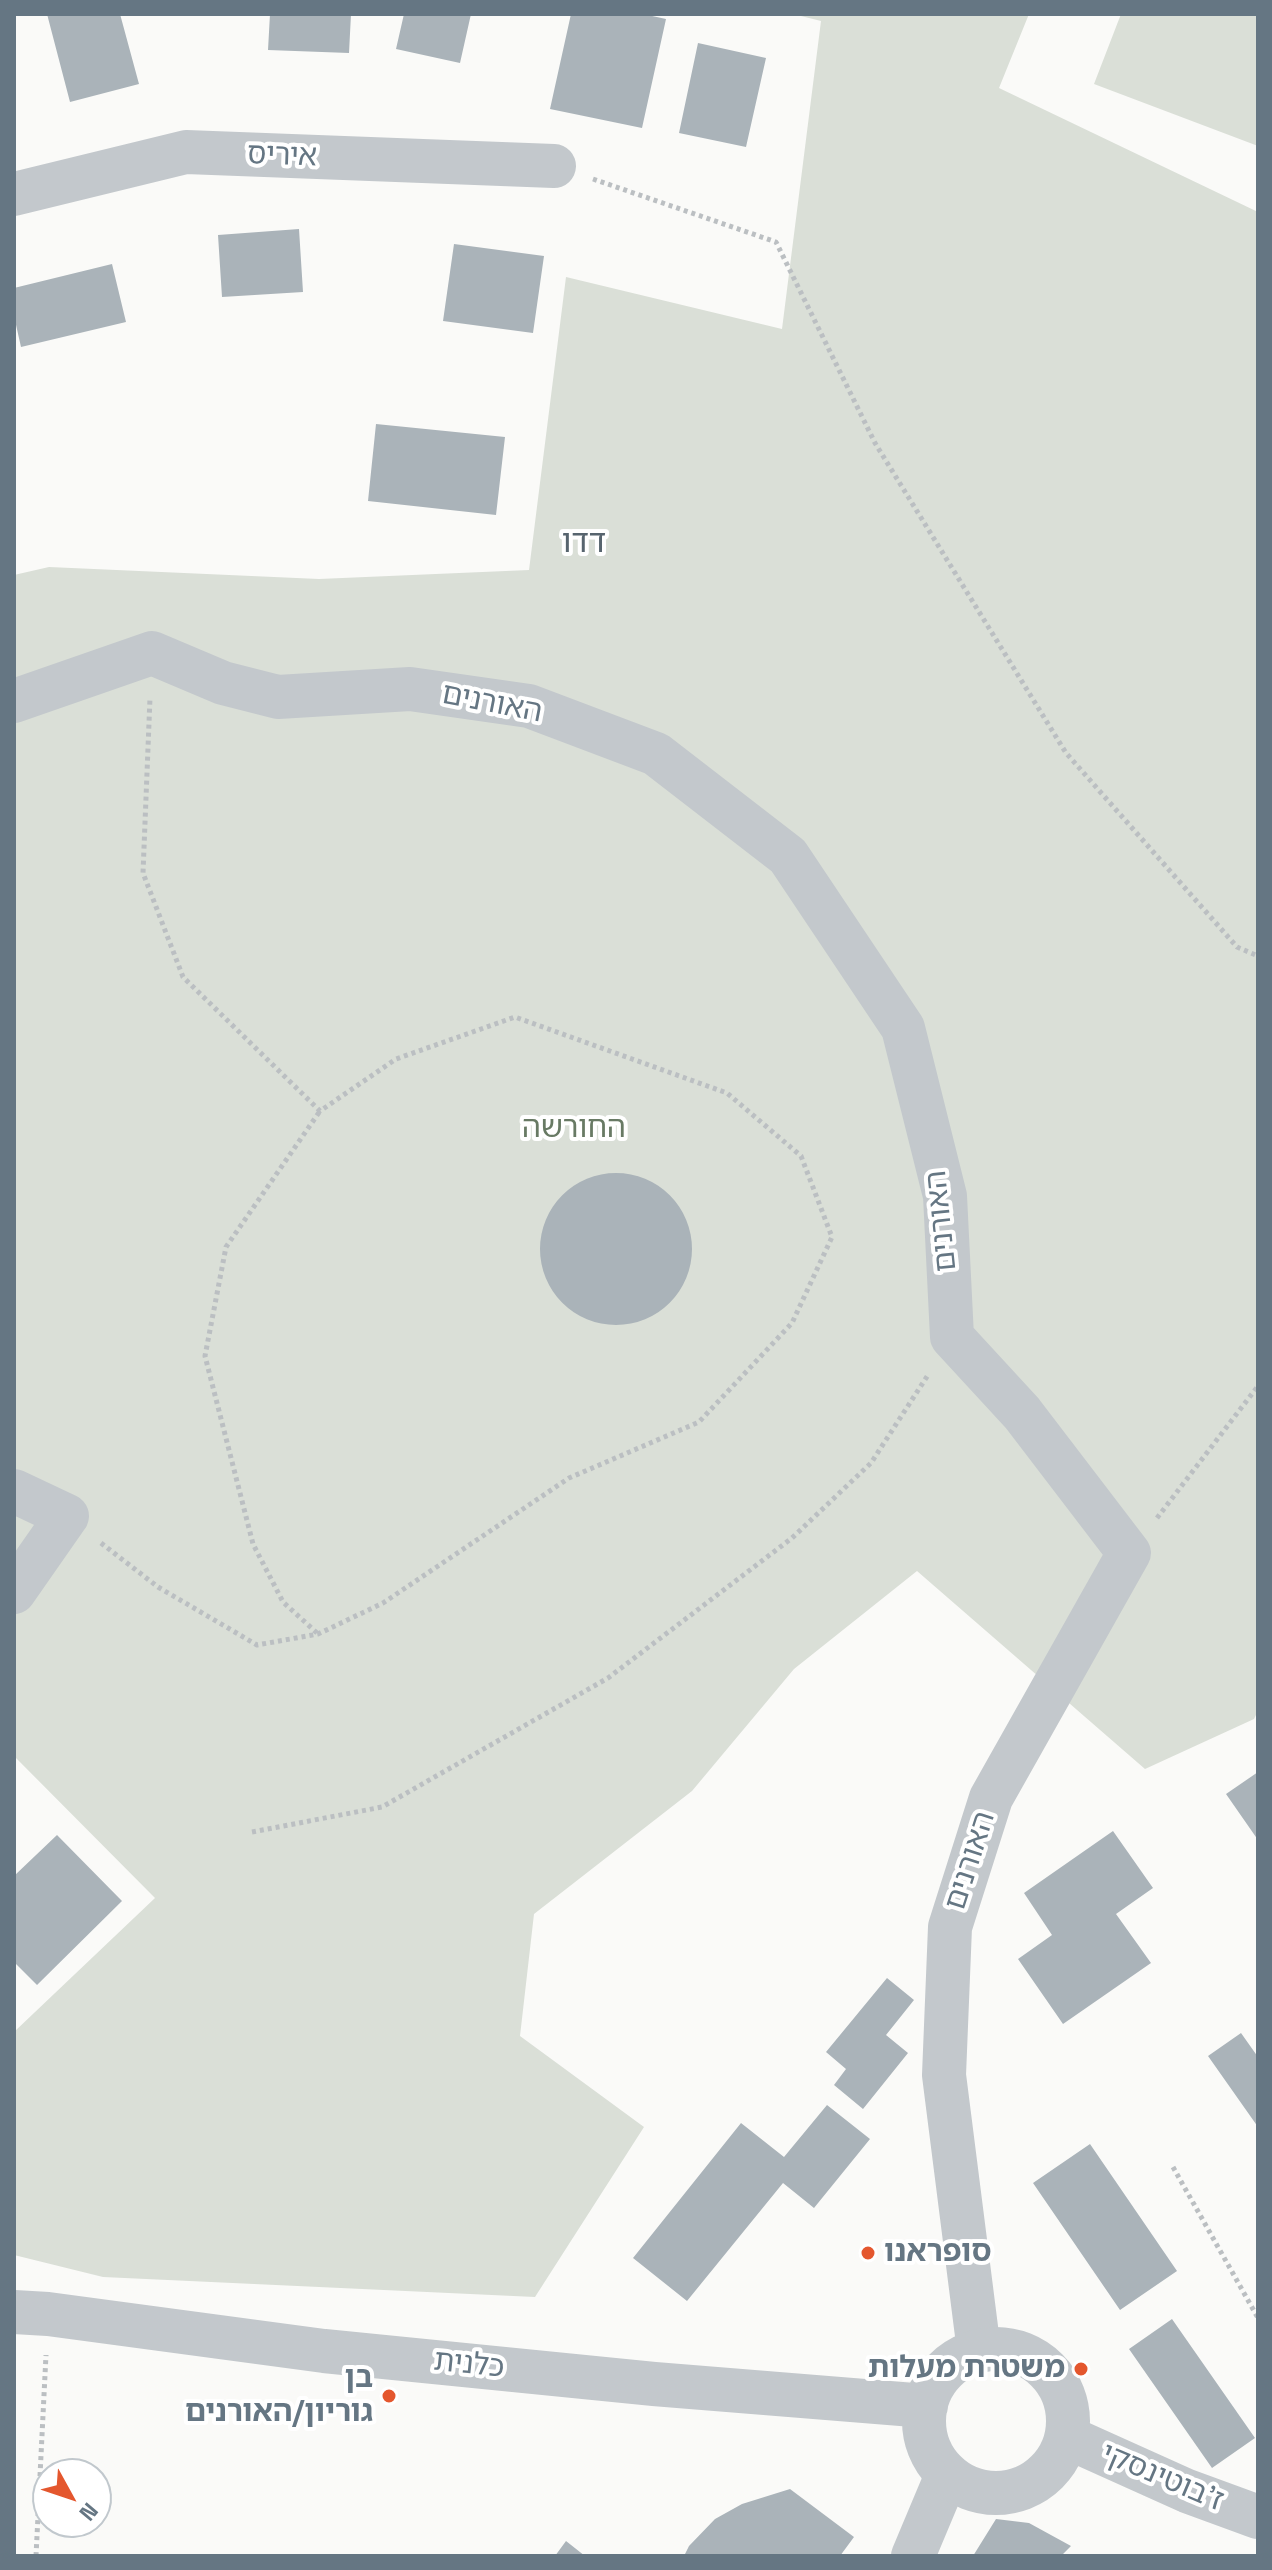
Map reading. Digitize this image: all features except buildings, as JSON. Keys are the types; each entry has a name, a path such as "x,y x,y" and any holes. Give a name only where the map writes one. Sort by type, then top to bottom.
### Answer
{"street":[{"name":"איריס","path":"14,194 186,152 554,166"},
{"path":"14,701 152,653"},
{"name":"האורנים","path":"152,653 223,683 278,697 410,689 529,706 656,754 788,856 903,1028 945,1196 952,1337"},
{"path":"952,1337 1022,1413 1129,1553"},
{"path":"14,1491 67,1516 14,1592"},
{"name":"האורנים","path":"979,2351 944,2075 950,1927 991,1798 1129,1553"},
{"name":"כלנית","path":"31,2313 324,2351 654,2384 926,2406"},
{"path":"1004,2349 1027,2356 1047,2369 1061,2389 1068,2412 1067,2437 1057,2460 1040,2478 1017,2490 992,2493 968,2488 947,2475 927,2443 924,2425 932,2387 944,2370 960,2358 979,2351 1004,2349"},
{"name":"ז'בוטינסקי","path":"1067,2437 1187,2491 1258,2517"},
{"path":"913,2556 947,2475"}],"path":[{"path":"554,166 776,242 875,443 1066,753 1237,947 1258,956"},
{"path":"152,653 143,873 183,977 320,1111"},
{"path":"67,1516 158,1587 257,1645 318,1634 383,1603 569,1478 699,1422 792,1323 832,1237 801,1156 727,1093 515,1017 396,1059 320,1111 226,1247 205,1356 253,1544 283,1602 318,1634"},
{"path":"252,1832 382,1807 608,1678 792,1538 871,1463 952,1337"},
{"path":"1129,1553 1258,1386"},
{"path":"1173,2167 1258,2318"},
{"path":"31,2313 36,2556"}],"green space":[{"name":"החורשה","path":"793,14 1029,14 999,88 1258,212 1258,1711 1254,1719 1145,1769 917,1571 794,1669 692,1791 534,1914 520,2036 644,2127 535,2297 103,2277 14,2255 14,2032 155,1898 14,1756 14,575 49,567 319,579 529,570 566,277 782,329 821,21"},
{"path":"1121,14 1258,14 1258,146 1094,84"}],"place":[{"name":"סופראנו","path":"868,2253"},
{"name":"משטרת מעלות","path":"1081,2369"},
{"name":"בן גוריון/האורנים","path":"389,2396"}],"district":[{"name":"דדו","path":"584,543"}]}
